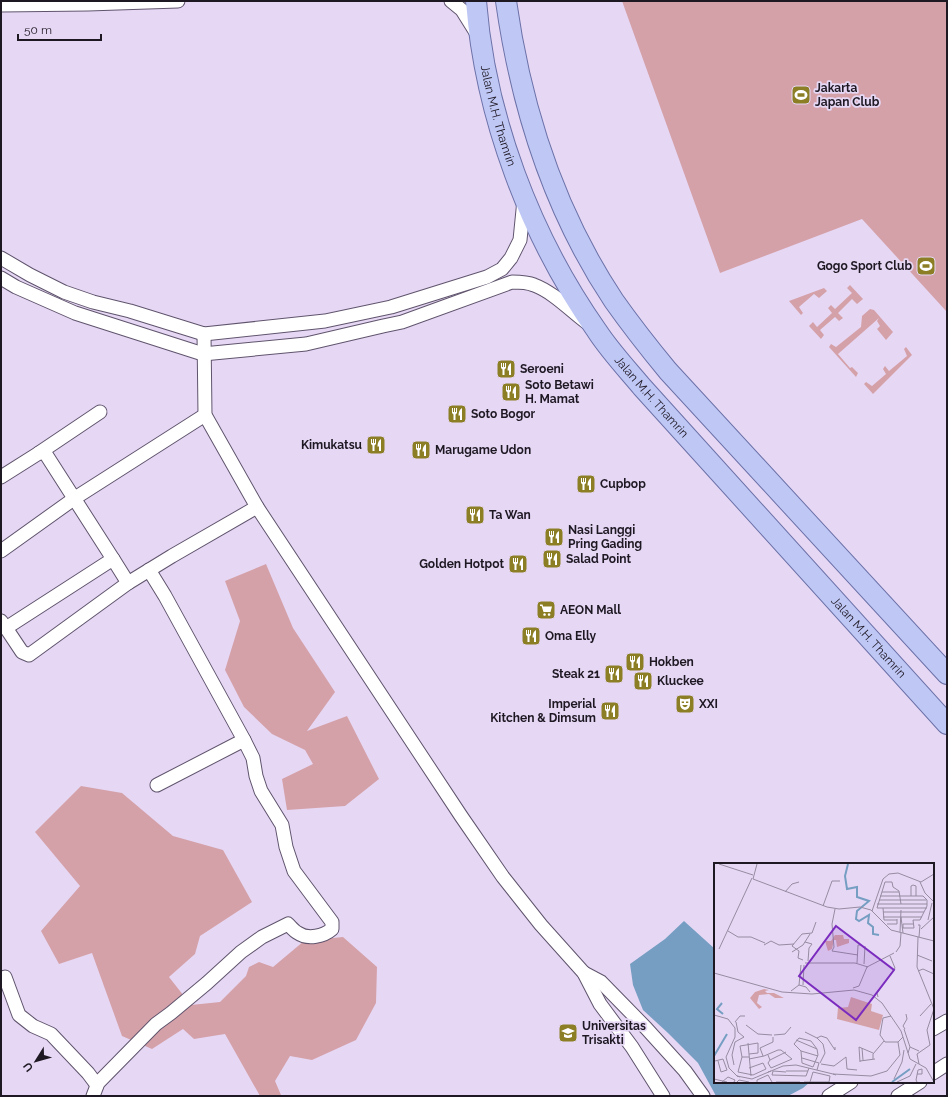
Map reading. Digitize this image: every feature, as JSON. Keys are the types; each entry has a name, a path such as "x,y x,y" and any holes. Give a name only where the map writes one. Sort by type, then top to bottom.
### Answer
{"main road":[{"name":"Jalan M.H. Thamrin","path":"476,1 479,37 493,102 509,155 524,197 544,242 561,274 597,331 642,387 947,724"},
{"path":"506,1 512,42 524,95 553,186 571,226 614,300 633,328 668,370 947,674"},
{"path":"544,242 555,242 566,237 571,226"},
{"path":"561,274 564,257 574,252 586,253"}],"street":[{"path":"1,5 178,1"},
{"path":"450,1 462,10 479,37"},
{"path":"1,258 64,292 93,302 204,334 302,324 325,321 383,309 487,277 502,269 511,258 520,240 524,197"},
{"path":"1,278 16,287 75,313 203,354 306,344 402,322 512,282 524,282 534,285 549,293 597,331"},
{"path":"302,324 306,344"},
{"path":"204,334 203,354 205,414 257,507 400,725 503,877 541,925 584,973 600,1004 632,1047 663,1096"},
{"path":"1,477 100,412"},
{"path":"1,550 74,498 205,414"},
{"path":"39,453 44,453 47,456 128,583"},
{"path":"113,559 3,625 22,652 29,655 128,583 257,507"},
{"path":"4,977 19,1015 33,1026 51,1034 88,1073 95,1091 156,1024 262,937 288,924 299,934 311,937 332,929 332,922 294,871 288,854 282,825 261,791 252,758 244,740 165,596 149,570"},
{"path":"157,785 244,740"},
{"path":"584,973 601,982 646,1028 685,1071 703,1096"},
{"path":"934,1028 947,1021"},
{"path":"934,1072 947,1064"},
{"path":"830,1096 850,1083"},
{"path":"898,1096 918,1083"}],"shaded area":[{"name":"Jakarta Japan Club","path":"622,1 947,1 947,312 862,219 720,273"},
{"path":"850,285 863,299 857,304 852,299 838,313 843,318 839,321 835,317 820,330 824,335 821,339 809,326 813,322 817,327 832,313 828,308 831,305 835,309 852,293 847,288"},
{"path":"824,288 827,291 819,298 814,294 799,307 803,313 801,315 789,301"},
{"path":"870,309 874,310 893,332 886,340 877,329 880,326 877,321 879,318 838,354 850,368 852,367 858,373 856,377 829,347 831,344 836,347 861,327 862,316"},
{"path":"906,347 912,355 873,394 864,384 866,382 872,386 886,374 883,369 885,366 889,371 907,356 904,349"},
{"path":"266,564 293,628 335,692 307,731 347,716 379,779 345,806 287,810 282,779 313,764 305,750 272,734 244,707 225,670 240,621 225,581"},
{"path":"81,786 122,793 173,836 223,850 252,902 200,936 195,954 169,977 191,1005 220,1002 246,976 249,967 259,962 273,967 304,941 343,937 377,967 376,1003 356,1040 312,1060 290,1056 275,1081 281,1095 260,1096 225,1034 194,1039 183,1029 152,1049 122,1036 92,953 59,964 41,931 80,886 35,832"}],"water":[{"path":"684,921 714,948 714,1083 809,1083 788,1096 716,1096 698,1063 643,1010 633,985 630,964 665,939"}],"place":[{"name":"Jakarta Japan Club","path":"801,95"},
{"name":"Gogo Sport Club","path":"926,266"},
{"name":"Seroeni","path":"506,369"},
{"name":"Soto Betawi H. Mamat","path":"511,392"},
{"name":"Soto Bogor","path":"457,414"},
{"name":"Kimukatsu","path":"376,445"},
{"name":"Marugame Udon","path":"421,450"},
{"name":"Cupbop","path":"586,484"},
{"name":"Ta Wan","path":"475,515"},
{"name":"Nasi Langgi Pring Gading","path":"554,537"},
{"name":"Salad Point","path":"552,559"},
{"name":"Golden Hotpot","path":"518,564"},
{"name":"AEON Mall","path":"546,610"},
{"name":"Oma Elly","path":"531,636"},
{"name":"Hokben","path":"635,662"},
{"name":"Steak 21","path":"614,674"},
{"name":"Kluckee","path":"643,681"},
{"name":"XXI","path":"685,704"},
{"name":"Imperial Kitchen & Dimsum","path":"610,711"},
{"name":"Universitas Trisakti","path":"568,1033"}]}
